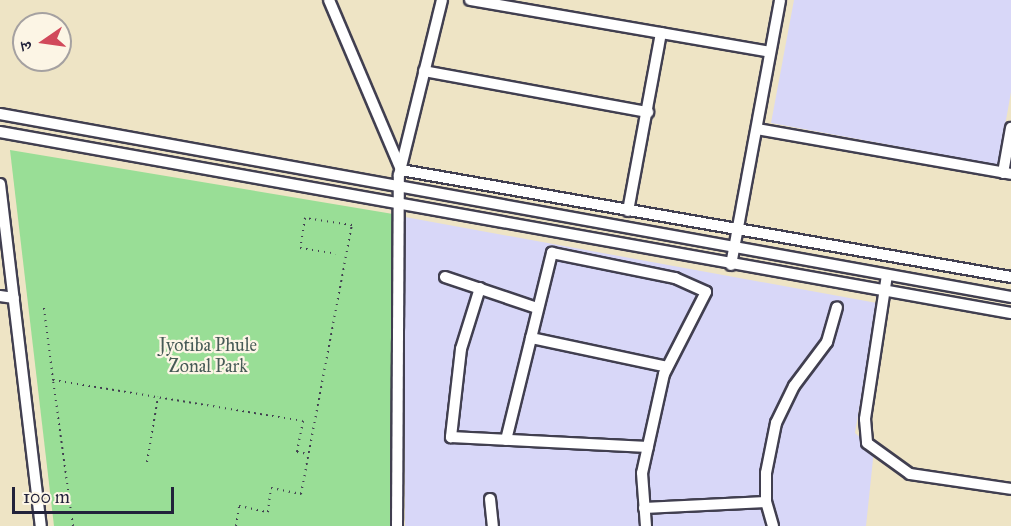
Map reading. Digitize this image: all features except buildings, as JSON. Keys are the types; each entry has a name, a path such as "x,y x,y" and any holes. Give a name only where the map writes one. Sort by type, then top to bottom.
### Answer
{"street":[{"path":"329,0 400,170"},
{"path":"397,526 400,170 441,0"},
{"path":"470,0 770,52"},
{"path":"731,265 736,248 780,0"},
{"path":"628,211 661,33"},
{"path":"424,71 648,112"},
{"path":"0,114 1011,297"},
{"path":"757,129 1007,173 1011,128"},
{"path":"0,132 399,206 1011,314"},
{"path":"400,170 1011,277"},
{"path":"0,184 40,526"},
{"path":"506,440 552,253 675,278 706,292 667,368 642,474 646,526"},
{"path":"887,275 865,419 867,443 882,450 893,465 910,474 1011,489"},
{"path":"445,277 537,308"},
{"path":"480,288 461,350 451,437 648,447"},
{"path":"0,296 14,298"},
{"path":"773,526 766,502 766,473 776,423 794,386 827,342 837,307"},
{"path":"531,338 667,368"},
{"path":"490,499 493,526"},
{"path":"644,508 766,502"}],"path":[{"path":"236,526 239,506 268,512 272,488 301,494 352,225 305,218 300,248 336,254"},
{"path":"44,308 73,526"},
{"path":"52,380 303,421 297,453 308,454"},
{"path":"147,462 158,397"}],"shaded area":[{"path":"794,0 1011,0 1011,92 998,165 771,123"},
{"path":"405,217 877,303 855,433 874,450 866,526 405,526"}],"green space":[{"name":"Jyotiba Phule Zonal Park","path":"10,150 393,214 392,526 54,526"}]}
